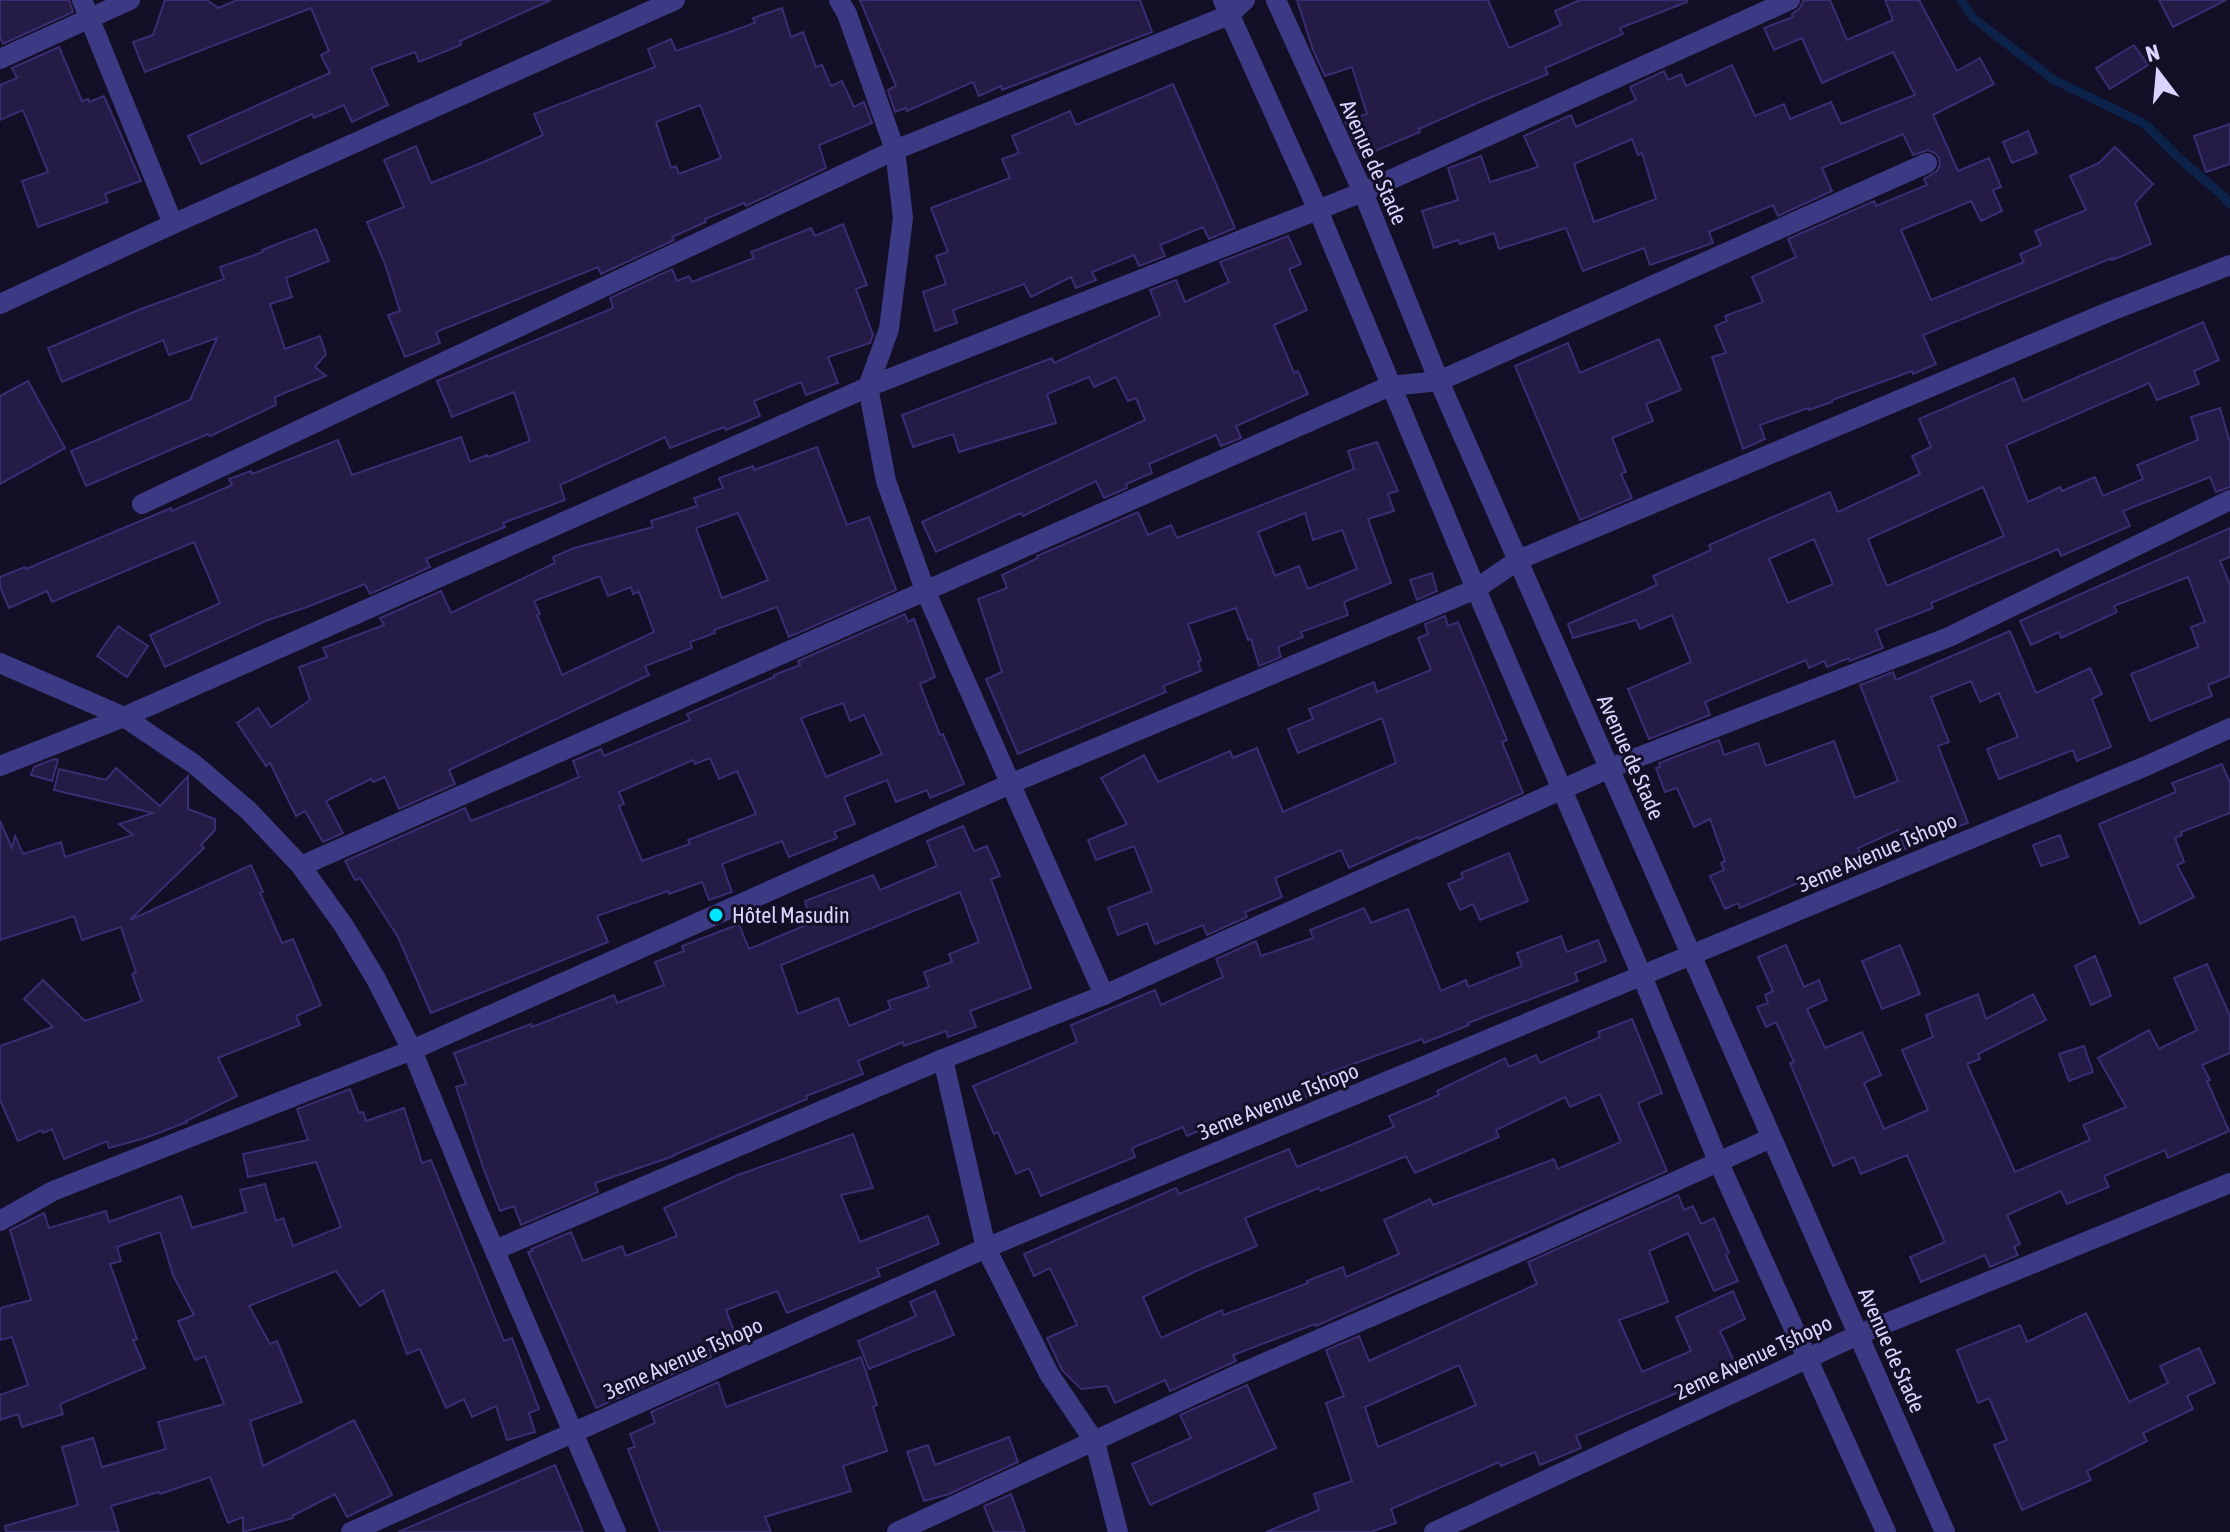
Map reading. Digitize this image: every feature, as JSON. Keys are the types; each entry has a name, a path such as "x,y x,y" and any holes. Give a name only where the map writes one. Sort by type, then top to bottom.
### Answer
{"street":[{"path":"0,59 86,9 130,0"},
{"path":"0,304 675,0"},
{"path":"839,0 847,14 895,150 903,218 889,329 868,387 886,481 925,590 1104,995"},
{"path":"142,504 895,150 1245,0"},
{"name":"Avenue de Stade","path":"1276,0 1363,192 1439,381 1945,1532"},
{"path":"0,766 124,717 868,387 1363,192 1790,0"},
{"path":"1226,8 1318,210 1718,1161 1886,1532"},
{"path":"86,9 173,224"},
{"path":"301,866 1390,386 1439,381 1927,163"},
{"path":"0,1221 53,1191 412,1050 1010,784 1476,589 1518,560 2111,311 2230,265"},
{"path":"495,1250 943,1059 1104,995 1610,768 1949,637 2230,500"},
{"path":"0,663 124,717 194,764 249,811 301,866 344,926 376,979 412,1050 616,1532"},
{"name":"3eme Avenue Tshopo","path":"351,1532 986,1248 2146,766 2230,728"},
{"path":"943,1059 986,1248 1049,1374 1095,1442 1118,1532"},
{"path":"897,1532 1230,1378 1771,1138"},
{"name":"2eme Avenue Tshopo","path":"1434,1532 1860,1334 2230,1183"}],"building":[{"path":"0,0 69,0 73,12 3,44 0,37"},
{"path":"165,0 207,0 218,8 237,0 551,0 460,41 461,45 419,62 415,52 371,68 388,105 352,122 344,105 314,118 312,114 201,164 188,136 330,73 321,55 329,51 311,8 145,72 133,42 153,35"},
{"path":"860,0 1140,0 1152,32 1002,90 1001,86 979,96 973,82 907,111 906,108 895,112 888,90 896,86"},
{"path":"1297,0 1488,0 1509,48 1561,25 1555,11 1580,0 1687,2 1620,28 1623,34 1545,68 1548,74 1361,157 1345,121 1367,114 1352,67 1325,76"},
{"path":"1830,0 1847,40 1893,20 1885,0 1919,0 1957,71 1980,58 1994,84 1933,115 1958,171 1989,158 2001,187 1993,190 2002,211 1981,221 1971,201 1901,230 1931,300 2024,262 2020,254 2041,245 2035,231 2086,210 2070,176 2099,163 2115,147 2153,184 2135,203 2151,244 1923,335 1936,364 1760,425 1765,439 1743,449 1712,357 1726,353 1715,326 1727,321 1725,316 1763,302 1752,277 1796,257 1788,239 1874,201 1876,206 1927,185 1924,179 1937,171 1940,165 1935,153 1928,150 1913,155 1903,134 1822,168 1832,191 1778,216 1773,205 1709,232 1713,243 1650,265 1644,248 1583,271 1566,228 1499,249 1494,233 1460,244 1458,240 1434,248 1422,211 1458,200 1448,168 1481,156 1490,182 1538,167 1524,136 1571,115 1576,127 1636,100 1630,87 1664,71 1668,80 1681,74 1686,86 1732,65 1755,116 1784,104 1790,119 1831,102 1841,124 1915,95 1893,52 1822,83 1802,38 1774,50 1764,28 1793,17 1792,14 1803,1","holes":["1632,139 1638,155 1642,153 1656,199 1594,222 1574,164"]},
{"path":"2159,0 2226,0 2173,27"},
{"path":"782,8 791,37 803,32 816,67 822,65 831,86 842,81 854,107 864,102 872,123 819,145 826,168 746,206 744,203 705,219 706,222 672,237 674,240 601,274 598,267 436,332 440,343 405,357 388,315 400,311 367,222 404,207 384,160 416,146 431,183 543,135 534,114 655,67 648,49 671,39 676,51 755,23 753,18","holes":["700,105 721,158 679,174 676,166 671,168 656,122"]},
{"path":"2134,45 2148,65 2110,89 2096,68"},
{"path":"59,47 82,101 88,99 89,102 104,96 141,181 105,194 108,202 38,227 22,181 48,172 23,110 0,120 0,85 17,78 12,68"},
{"path":"1173,84 1235,228 1209,239 1203,227 1160,245 1165,256 1139,266 1134,255 1092,272 1096,280 1076,288 1071,277 1031,297 1024,284 953,310 957,323 935,331 923,292 946,284 936,256 948,252 931,208 1010,178 1002,159 1019,153 1012,136 1070,111 1076,125"},
{"path":"2230,124 2230,164 2206,172 2194,136"},
{"path":"2028,131 2037,153 2012,163 2003,142"},
{"path":"843,224 867,285 856,289 873,335 870,343 828,357 838,383 806,395 801,382 754,401 760,416 670,448 665,437 560,485 565,500 503,523 505,527 426,559 430,567 370,594 365,584 268,620 165,667 150,635 220,603 194,542 52,602 47,591 9,608 0,587 0,577 171,508 172,511 232,485 229,479 251,471 252,474 338,440 352,475 461,437 470,462 530,441 514,392 452,417 437,381 611,309 610,298 672,269 677,281 689,276 692,282 754,258 751,252 811,228 815,236"},
{"path":"316,229 329,261 286,278 292,297 270,304 285,349 320,336 326,354 315,367 326,376 275,397 276,405 210,436 208,434 86,486 71,451 190,400 217,338 169,355 163,340 62,382 48,348 224,279 220,267"},
{"path":"1288,236 1301,264 1289,269 1307,310 1274,325 1294,373 1298,371 1308,394 1236,426 1241,438 1221,446 1216,435 1149,464 1152,473 1104,498 1096,481 936,552 922,522 1145,420 1136,398 1128,401 1116,377 1094,387 1089,377 1047,394 1056,423 959,452 953,434 913,447 902,415 1052,358 1054,363 1160,315 1150,290 1176,280 1185,302 1229,282 1220,262"},
{"path":"2203,322 2219,360 2194,371 2199,384 2157,400 2149,383 2006,445 2028,502 2060,487 2062,491 2095,477 2103,496 2143,479 2137,465 2198,440 2191,417 2220,408 2230,443 2230,487 2216,492 2210,477 2123,511 2130,526 2061,556 2058,549 1931,603 1933,608 1876,630 1883,648 1827,667 1824,661 1809,668 1806,660 1705,702 1710,715 1649,739 1628,689 1691,662 1672,615 1640,629 1636,620 1573,638 1568,624 1657,585 1653,576 1711,550 1709,545 1830,492 1838,512 1920,474 1912,456 1931,447 1919,419 2014,378 2023,401","holes":["1983,487 2004,536 1887,586 1868,539","1814,539 1833,584 1788,603 1769,559"]},
{"path":"1659,339 1681,390 1646,404 1653,421 1612,438 1626,472 1621,474 1632,498 1580,520 1515,366 1568,343 1580,373"},
{"path":"28,381 65,448 0,484 0,396"},
{"path":"1377,442 1398,491 1388,494 1394,511 1368,519 1391,583 1344,602 1348,615 1301,632 1303,637 1278,647 1281,657 1259,666 1251,639 1248,640 1236,608 1188,624 1201,660 1198,662 1201,671 1163,686 1166,692 1018,754 986,679 1002,672 978,599 1007,588 1002,575 1037,556 1138,512 1148,535 1171,525 1177,538 1354,469 1348,451","holes":["1305,513 1313,540 1342,530 1357,569 1308,589 1299,566 1275,576 1258,532"]},
{"path":"817,447 847,525 869,517 896,590 789,637 777,607 714,630 715,633 690,642 692,648 645,666 649,675 449,770 455,784 399,809 385,777 373,782 371,779 326,801 343,833 323,842 305,811 296,816 270,763 266,766 237,723 258,708 271,727 310,700 299,667 327,657 323,648 384,625 380,618 441,591 451,613 555,563 553,557 574,548 653,527 651,521 697,506 694,498 723,488 719,478 753,466 754,470","holes":["738,513 768,580 722,598 696,528","600,576 608,596 631,587 633,594 639,592 654,632 562,675 534,601"]},
{"path":"2230,528 2230,557 2220,561 2230,584 2230,676 2208,685 2212,696 2150,721 2131,674 2198,647 2191,627 2205,622 2188,577 2114,606 2117,612 2061,638 2059,632 2031,645 2020,621"},
{"path":"1432,573 1437,591 1417,600 1410,580"},
{"path":"905,614 908,622 914,619 935,677 920,684 964,784 930,798 927,790 896,802 887,780 844,797 855,824 834,832 837,838 789,857 782,841 722,864 732,892 709,900 702,882 597,916 608,942 431,1013 398,937 360,878 355,880 345,861 465,808 471,821 579,777 573,761 601,749 604,756 690,720 687,714 800,665 798,661","holes":["843,703 850,721 864,715 882,754 826,777 801,718","710,758 719,779 737,771 756,814 688,840 690,844 642,861 619,806 624,804 619,792 693,760 695,764"]},
{"path":"1445,616 1448,626 1458,622 1507,740 1502,742 1523,793 1349,868 1341,850 1275,878 1282,897 1245,912 1247,917 1207,935 1203,925 1155,944 1147,923 1118,935 1108,908 1152,891 1134,846 1096,860 1088,840 1127,824 1101,778 1144,755 1158,782 1230,751 1233,758 1257,748 1283,812 1396,763 1382,718 1298,753 1288,729 1313,719 1309,709 1374,682 1377,692 1431,670 1418,638 1428,634 1425,624"},
{"path":"118,626 148,646 127,677 97,656"},
{"path":"2010,631 2036,693 2090,668 2102,694 2092,699 2111,747 2077,761 2073,750 1999,779 1987,749 2018,737 1999,693 1980,702 1971,681 1931,697 1949,742 1938,746 1968,823 1905,849 1898,830 1858,848 1861,856 1740,908 1738,903 1725,909 1710,876 1724,870 1721,863 1725,861 1710,819 1694,827 1677,788 1665,792 1656,768 1660,767 1659,763 1719,740 1724,755 1758,743 1766,766 1834,741 1855,798 1898,781 1860,685 1893,672 1896,680"},
{"path":"58,760 52,781 31,775 34,767"},
{"path":"2222,764 2230,783 2230,813 2181,832 2182,835 2175,838 2184,862 2177,865 2194,897 2140,924 2099,824 2176,792 2172,783"},
{"path":"116,768 160,806 188,776 188,809 215,819 215,830 201,845 204,848 130,920 251,865 282,943 293,939 321,1005 296,1016 300,1025 218,1058 237,1096 187,1122 145,1138 109,1148 107,1141 64,1159 52,1129 18,1141 0,1100 0,1046 53,1027 24,999 43,980 85,1021 142,1001 121,927 82,940 74,916 0,940 0,821 12,848 15,836 23,854 61,842 65,857 133,835 119,824 153,813 54,790 59,769 106,780"},
{"path":"963,826 974,851 987,846 1000,876 991,879 1031,988 970,1011 976,1027 948,1037 946,1031 904,1046 903,1042 858,1061 863,1074 806,1096 807,1099 674,1156 595,1183 598,1192 521,1225 514,1206 500,1211 456,1087 466,1084 454,1053 614,995 617,1003 664,985 655,962 684,951 682,946 739,924 749,949 811,923 805,901 873,875 880,890 937,866 927,841","holes":["960,892 979,942 949,954 952,962 924,972 929,987 888,1001 891,1009 849,1026 838,998 798,1014 781,965"]},
{"path":"2060,835 2068,857 2041,866 2033,845"},
{"path":"1509,853 1528,901 1480,920 1473,904 1460,910 1448,884 1463,878 1461,873"},
{"path":"1364,908 1371,923 1408,909 1441,991 1466,980 1468,987 1522,966 1517,953 1561,936 1567,952 1598,940 1606,961 1575,973 1578,981 1469,1025 1424,1043 1422,1039 1317,1077 1322,1090 1292,1103 1289,1097 1219,1127 1217,1123 1187,1136 1183,1127 1132,1148 1135,1157 1041,1196 1029,1168 1016,1174 973,1086 1077,1042 1071,1025 1155,990 1161,1005 1223,977 1216,959 1256,941 1261,956 1313,938 1310,930"},
{"path":"1786,945 1804,987 1819,980 1827,1000 1807,1009 1825,1048 1862,1032 1881,1075 1864,1083 1884,1129 1928,1110 1902,1050 1933,1037 1926,1015 1978,994 1986,1019 2033,994 2046,1020 1978,1054 1980,1059 1967,1064 2015,1172 2090,1140 2083,1125 2126,1107 2098,1058 2149,1030 2159,1049 2197,1030 2174,978 2207,964 2230,1016 2230,1053 2202,1065 2229,1131 2168,1158 2165,1150 2104,1176 2109,1187 2067,1204 2061,1191 2007,1215 2020,1244 2014,1247 2018,1255 1990,1267 1985,1255 1921,1282 1910,1257 1945,1242 1907,1155 1861,1174 1854,1157 1833,1166 1776,1022 1766,1027 1757,1007 1768,1003 1765,995 1773,991 1758,957"},
{"path":"1900,945 1920,994 1882,1009 1862,961"},
{"path":"2095,956 2111,996 2091,1005 2075,966"},
{"path":"1632,1019 1662,1093 1638,1103 1667,1171 1316,1326 1233,1355 1236,1361 1170,1391 1165,1380 1115,1403 1107,1386 1081,1389 1062,1370 1047,1338 1077,1325 1050,1268 1034,1276 1024,1254 1176,1188 1179,1194 1289,1149 1297,1167 1394,1127 1389,1116 1439,1095 1437,1091 1505,1058 1509,1067 1536,1055 1540,1063 1600,1037 1598,1032","holes":["1600,1094 1621,1142 1558,1169 1554,1159 1433,1205 1430,1199 1384,1220 1399,1254 1346,1277 1343,1267 1224,1315 1222,1310 1161,1338 1143,1297 1257,1246 1245,1218 1406,1156 1415,1173 1499,1137 1496,1130 1565,1097 1570,1107"]},
{"path":"2084,1046 2093,1072 2069,1081 2059,1054"},
{"path":"350,1089 359,1113 363,1112 366,1121 404,1108 422,1163 431,1160 504,1341 512,1338 539,1409 529,1413 535,1432 507,1440 496,1406 472,1417 464,1399 446,1408 420,1349 407,1354 383,1290 360,1306 336,1271 249,1306 270,1344 277,1341 302,1402 250,1421 263,1466 354,1420 392,1495 347,1517 335,1494 293,1518 243,1532 243,1517 228,1523 210,1477 111,1506 119,1532 6,1532 5,1526 78,1505 62,1447 93,1438 102,1467 166,1449 158,1422 224,1404 205,1356 195,1360 178,1321 194,1315 173,1275 160,1232 117,1247 121,1261 110,1264 137,1339 133,1340 145,1368 60,1404 63,1414 22,1427 18,1414 0,1420 0,1395 28,1385 12,1337 0,1340 0,1308 31,1300 10,1230 44,1213 49,1228 106,1211 109,1222 181,1196 192,1228 246,1212 240,1190 265,1184 276,1221 283,1218 293,1246 341,1227 316,1162 248,1177 243,1154 308,1140 297,1109"},
{"path":"853,1134 873,1188 841,1195 860,1242 928,1216 939,1244 877,1269 880,1276 787,1313 777,1291 726,1310 737,1339 709,1350 711,1357 596,1408 528,1252 571,1232 583,1261 622,1246 626,1256 677,1236 664,1208 738,1175"},
{"path":"1678,1195 1684,1210 1693,1206 1701,1224 1714,1218 1738,1281 1714,1291 1688,1233 1649,1251 1668,1302 1619,1320 1642,1372 1691,1351 1676,1317 1733,1291 1745,1319 1720,1331 1738,1370 1710,1383 1709,1379 1576,1436 1581,1448 1540,1465 1535,1452 1501,1466 1499,1462 1391,1509 1396,1523 1371,1532 1266,1532 1319,1510 1314,1494 1352,1481 1326,1403 1344,1396 1326,1350 1359,1336 1369,1361 1537,1284 1528,1262","holes":["1459,1365 1476,1405 1378,1447 1365,1407"]},
{"path":"935,1291 954,1335 869,1369 858,1341 916,1316 910,1302"},
{"path":"2086,1313 2129,1402 2168,1383 2160,1366 2199,1348 2215,1383 2187,1396 2193,1409 2143,1433 2147,1441 2087,1471 2091,1480 2022,1510 1994,1445 2007,1440 1989,1398 1978,1403 1957,1350 2020,1325 2027,1342"},
{"path":"861,1357 877,1405 873,1407 887,1451 843,1466 851,1491 765,1517 771,1532 660,1532 628,1449 635,1447 630,1434 655,1423 651,1412 718,1382 726,1407"},
{"path":"1247,1385 1276,1448 1150,1505 1132,1464 1191,1438 1180,1415"},
{"path":"1009,1437 1018,1462 949,1494 924,1501 907,1452 928,1445 935,1465"},
{"path":"555,1465 583,1532 398,1532"},
{"path":"1011,1494 1025,1532 994,1532 984,1506"}],"waterway":[{"path":"1961,0 1973,18 2054,80 2145,124 2230,204"}],"place":[{"name":"Hôtel Masudin","path":"716,915"}]}
